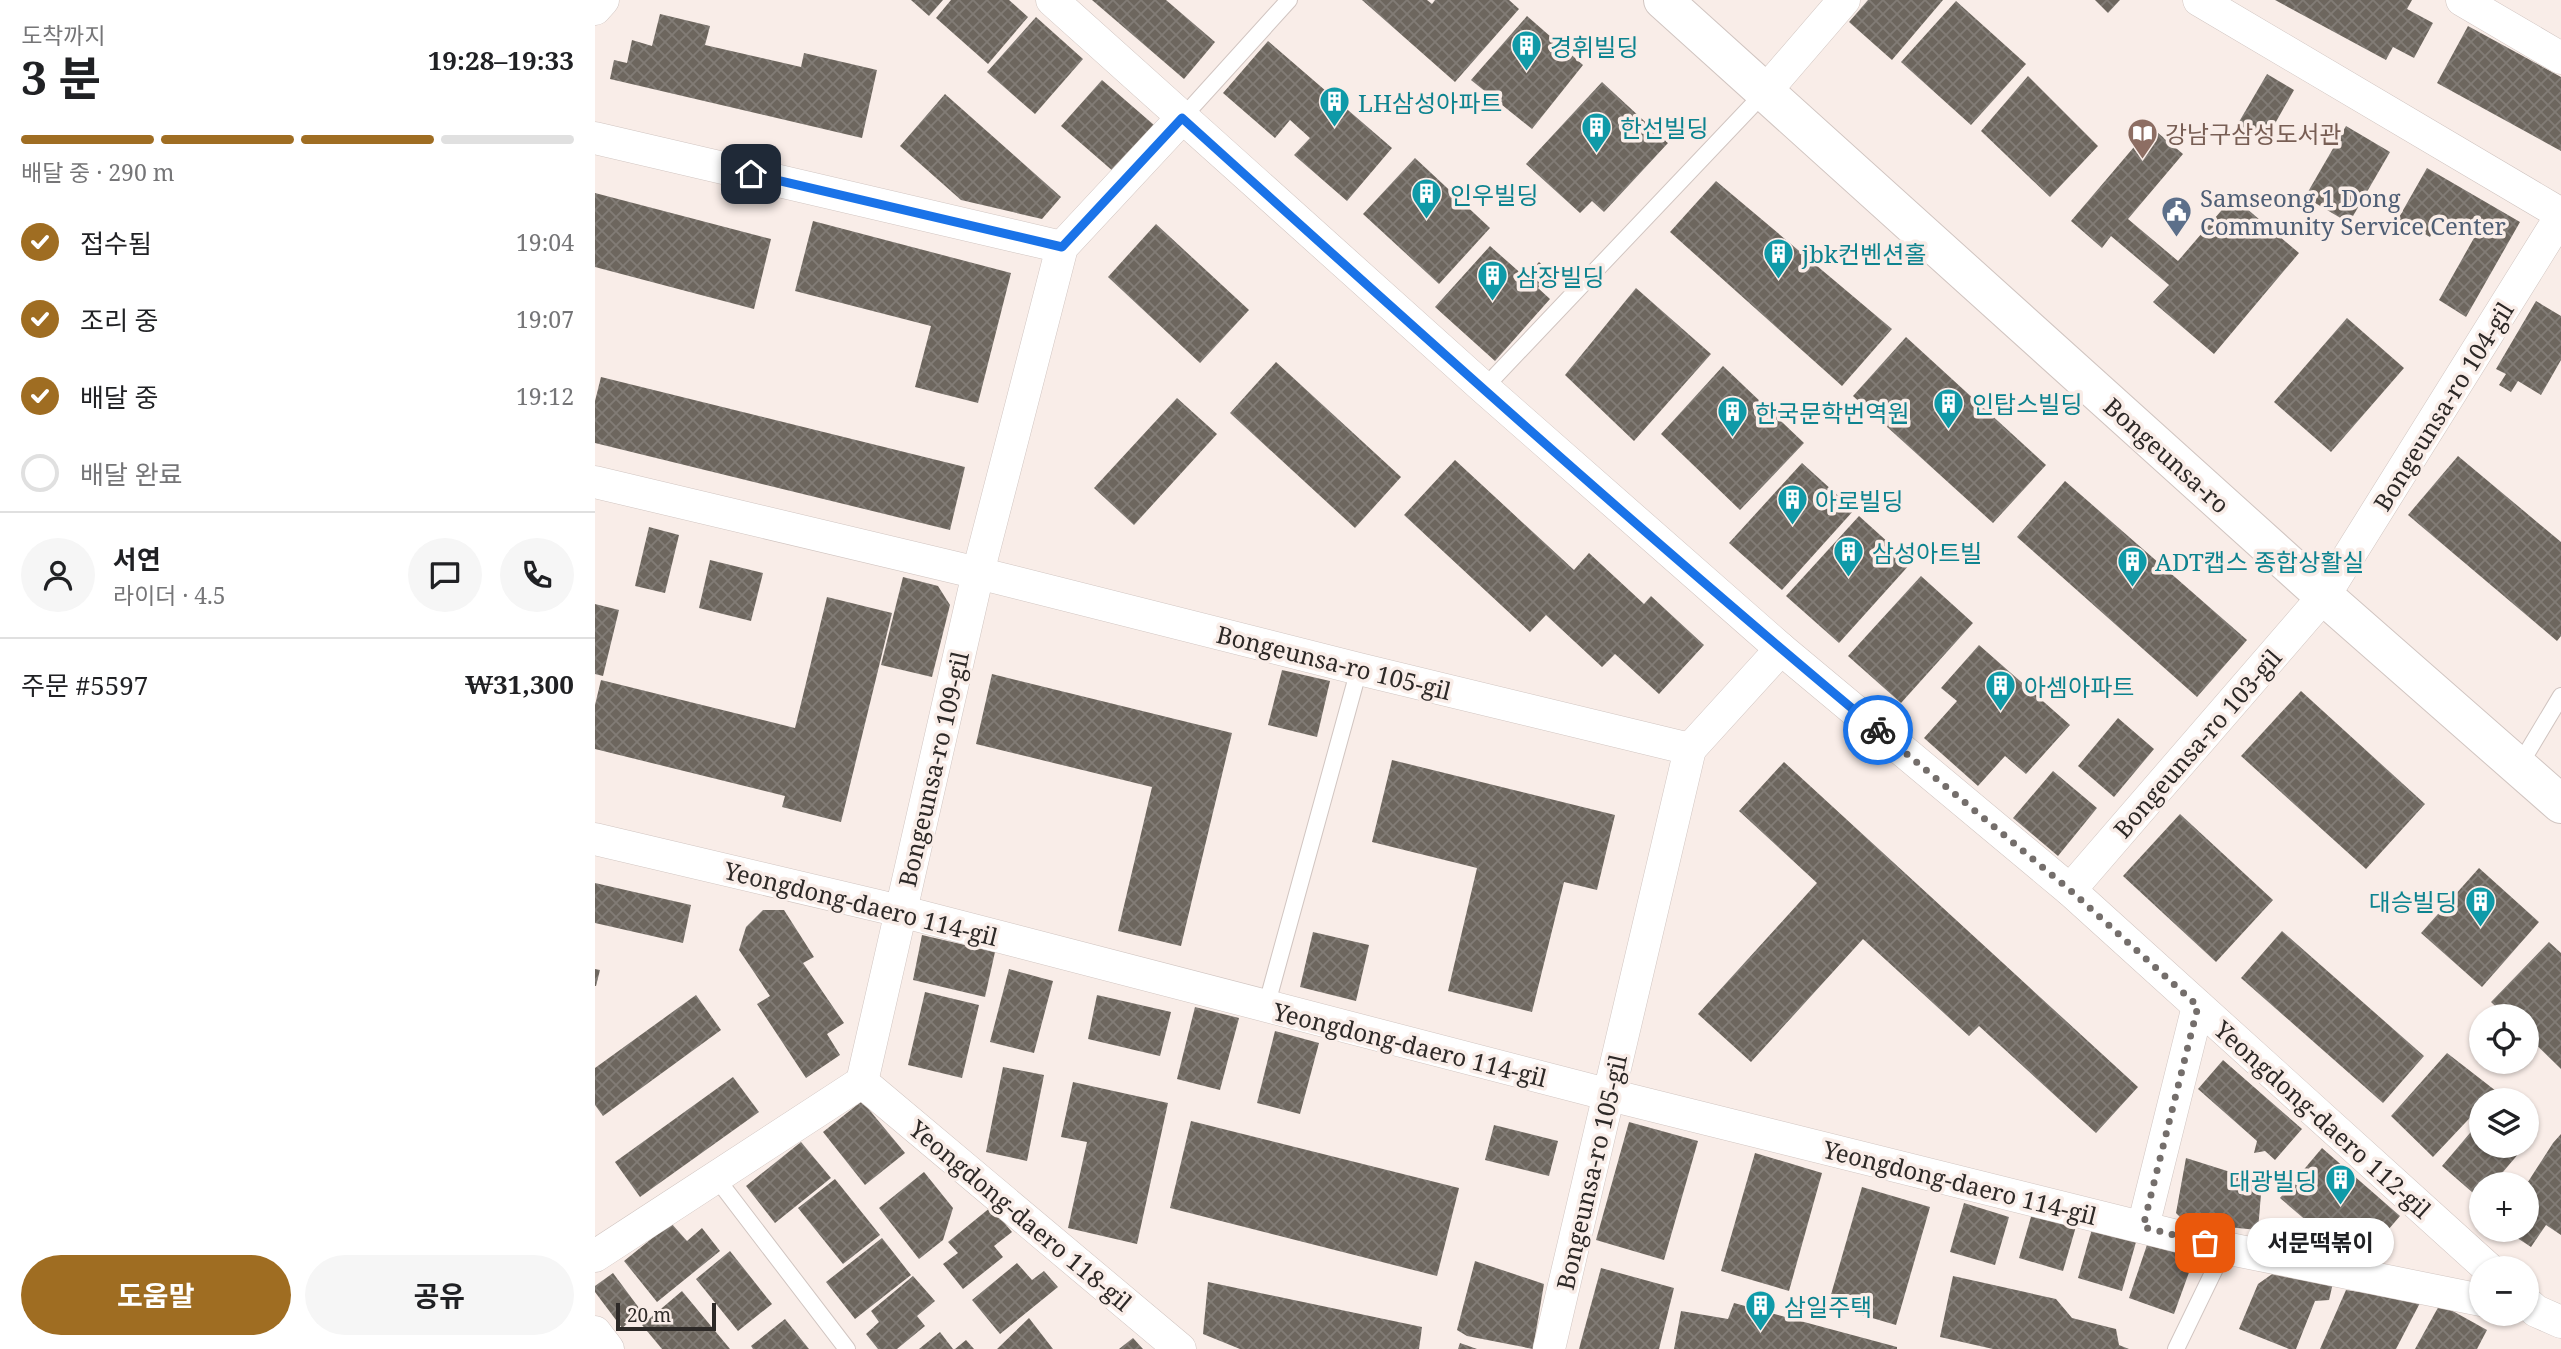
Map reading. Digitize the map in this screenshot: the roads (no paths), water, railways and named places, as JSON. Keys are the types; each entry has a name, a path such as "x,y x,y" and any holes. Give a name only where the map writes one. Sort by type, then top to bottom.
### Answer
{"street":[{"path":"595,9 602,0"},
{"name":"Yeongdong-daero 112-gil","path":"1052,0 1484,388 1781,649 2070,890 2475,1256"},
{"name":"Bongeunsa-ro","path":"1663,0 2324,596 2561,804"},
{"path":"1764,93 1844,0"},
{"name":"Bongeunsa-ro 104-gil","path":"2199,0 2561,215 2324,596"},
{"path":"2462,0 2561,58"},
{"name":"Bongeunsa-ro 109-gil","path":"863,1082 899,911 978,573 1062,247 1182,118"},
{"path":"595,138 1062,247"},
{"path":"595,482 978,573"},
{"name":"Bongeunsa-ro 105-gil","path":"978,573 1359,669 1690,748"},
{"name":"Bongeunsa-ro 103-gil","path":"2070,890 2324,596"},
{"name":"Bongeunsa-ro 105-gil","path":"1549,1349 1690,748 1781,649"},
{"name":"Yeongdong-daero 114-gil","path":"595,839 899,911 1610,1095 2225,1248 2469,1298"},
{"path":"2143,1227 2198,1006"},
{"path":"595,1256 863,1082"},
{"name":"Yeongdong-daero 118-gil","path":"863,1082 1180,1349"},
{"path":"595,1332 608,1349"}],"lane":[{"name":"Bongeunsa-ro 109-gil","path":"1182,118 1289,0"},
{"path":"1484,388 1764,93"},
{"path":"1266,1007 1359,669"},
{"path":"2519,767 2561,696"},
{"path":"717,1179 847,1349"},
{"path":"2176,1349 2225,1248"}],"place":[{"name":"경휘빌딩","path":"1527,73"},
{"name":"LH삼성아파트","path":"1335,129"},
{"name":"한선빌딩","path":"1597,154"},
{"name":"강남구삼성도서관","path":"2142,160"},
{"name":"인우빌딩","path":"1427,221"},
{"name":"Samseong 1 Dong Community Service Center","path":"2177,238"},
{"name":"jbk컨벤션홀","path":"1779,280"},
{"name":"삼장빌딩","path":"1493,303"},
{"name":"인탑스빌딩","path":"1949,430"},
{"name":"한국문학번역원","path":"1732,439"},
{"name":"아로빌딩","path":"1792,527"},
{"name":"삼성아트빌","path":"1849,579"},
{"name":"ADT캡스 종합상활실","path":"2132,588"},
{"name":"아셈아파트","path":"2001,713"},
{"name":"대승빌딩","path":"2480,928"},
{"name":"대광빌딩","path":"2340,1207"},
{"name":"서문떡볶이","path":"2205,1243"},
{"name":"삼일주택","path":"1761,1333"}]}
